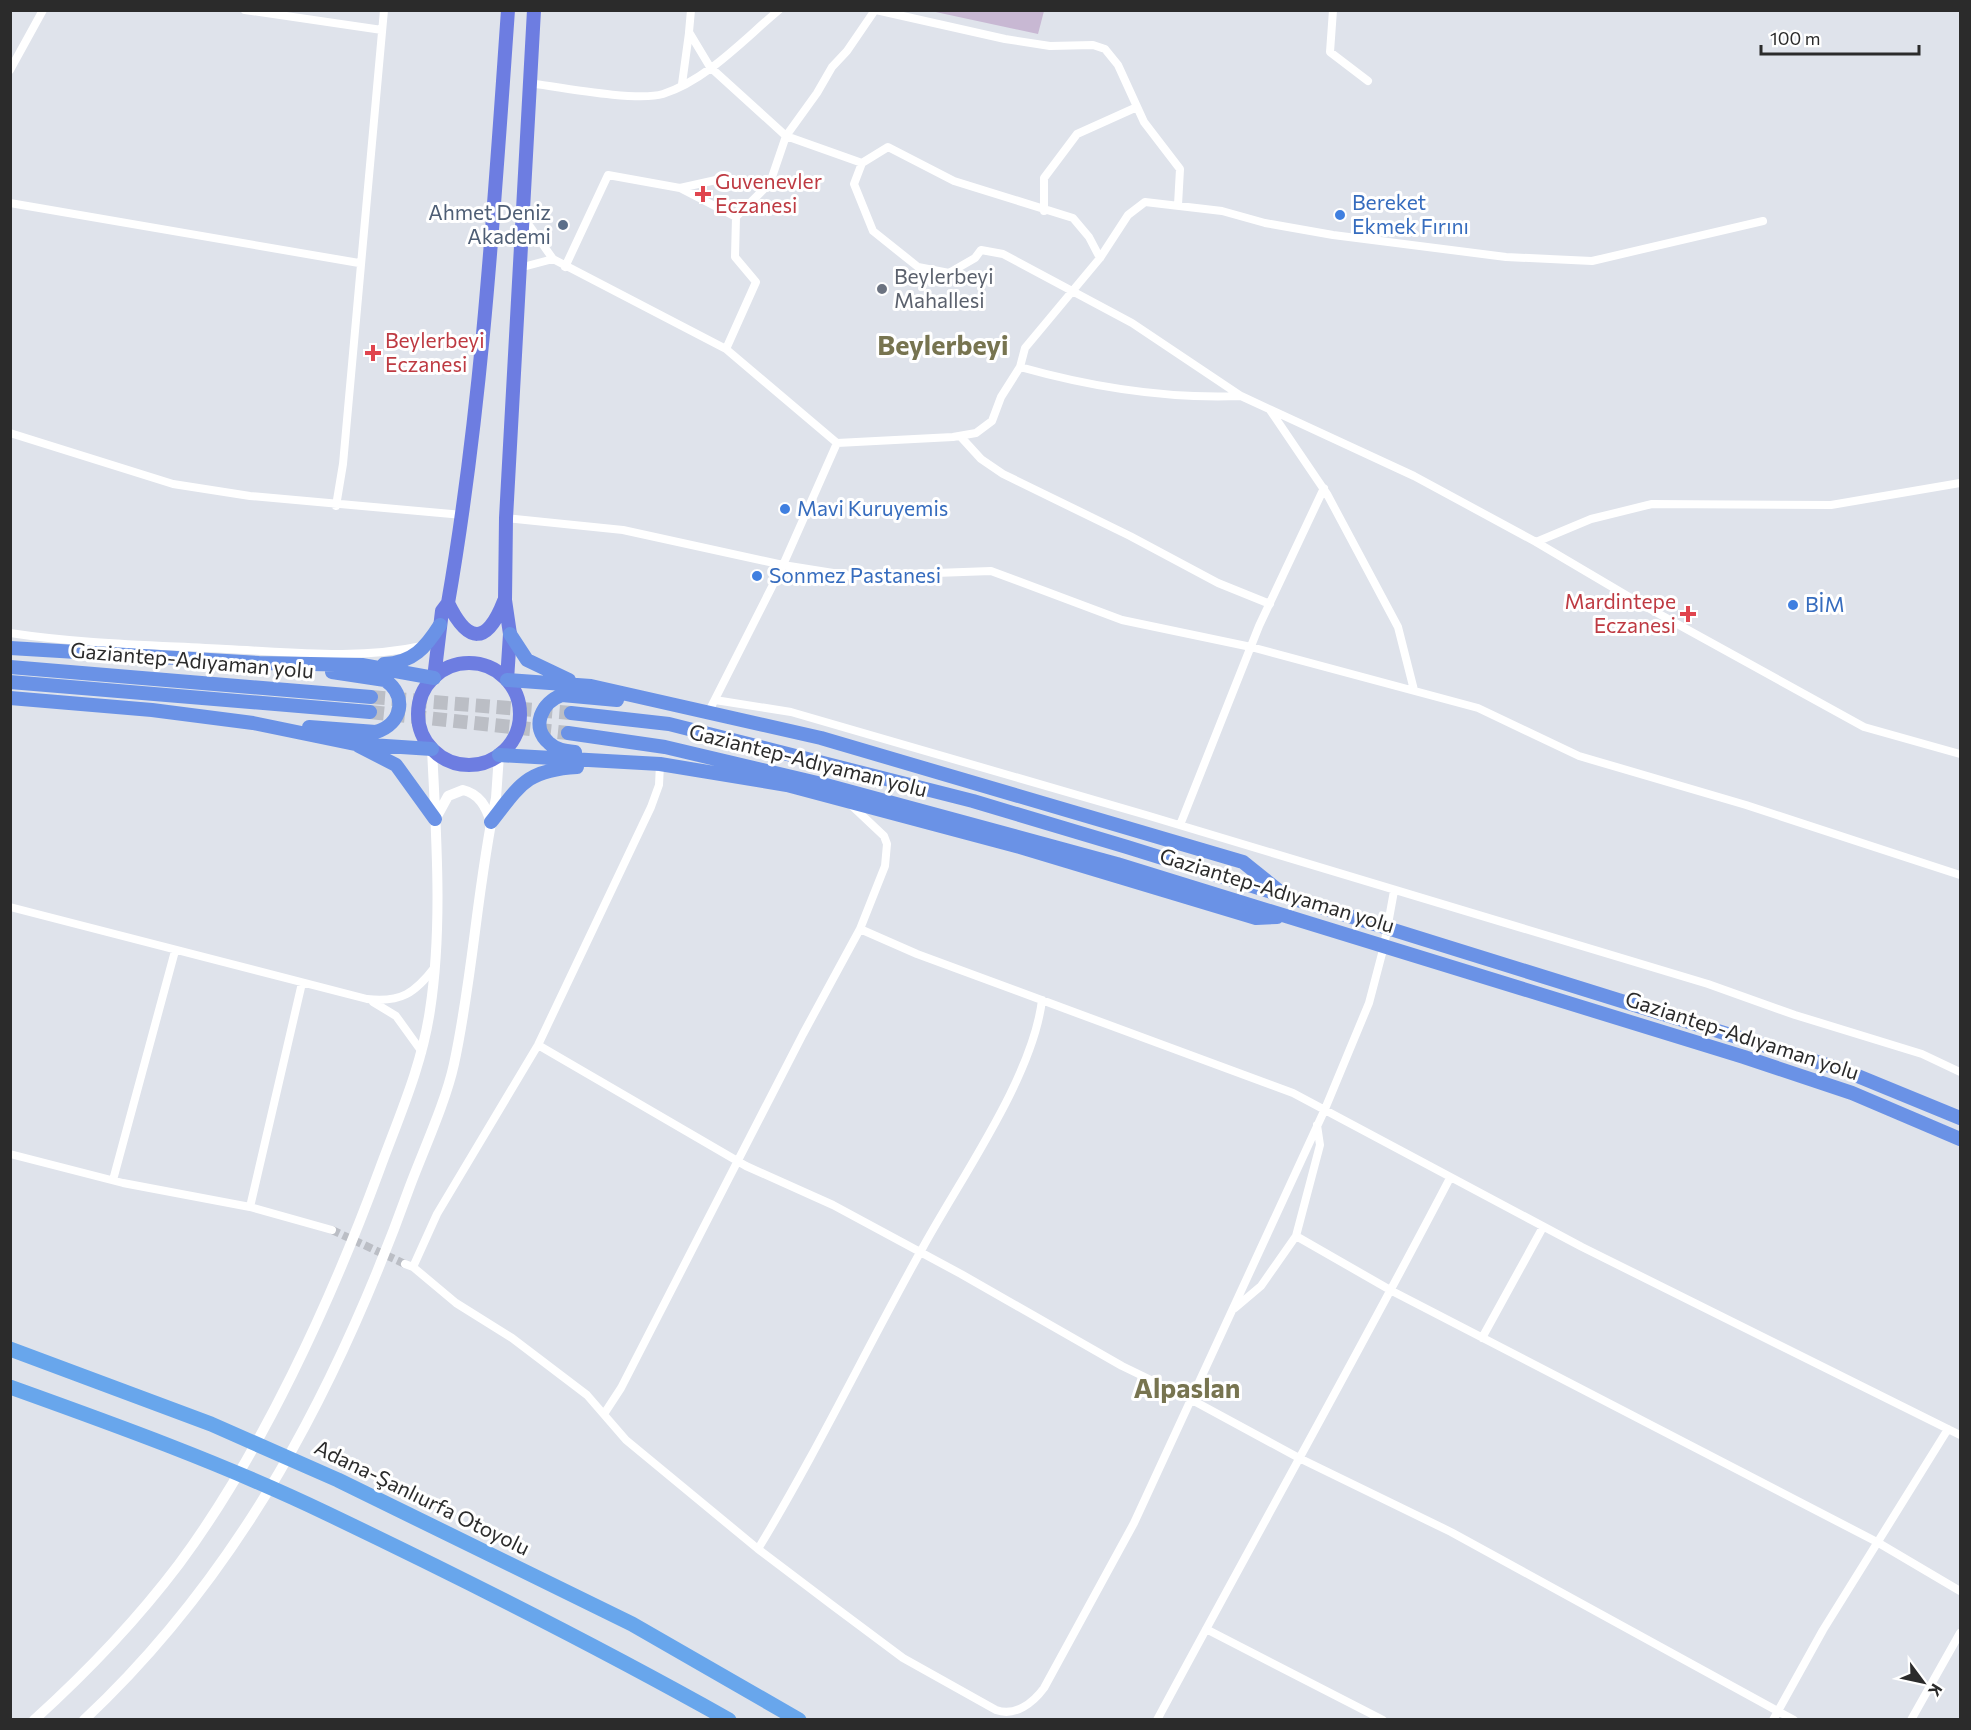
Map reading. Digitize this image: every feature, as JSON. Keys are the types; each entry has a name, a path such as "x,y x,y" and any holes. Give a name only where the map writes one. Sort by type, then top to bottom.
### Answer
{"highway":[{"path":"10,648 259,663 362,665 403,662 414,657 427,645 440,625"},
{"path":"510,634 527,660 545,670 591,686 821,738 1243,862 1285,896"},
{"path":"10,698 152,710 253,723 376,732 393,724 400,707 397,692 392,685 378,678 259,663"},
{"path":"362,665 434,678"},
{"name":"Gaziantep-Adıyaman yolu","path":"10,667 371,697"},
{"path":"507,680 591,686"},
{"name":"Gaziantep-Adıyaman yolu","path":"10,682 370,712"},
{"path":"676,706 562,695 549,702 540,715 540,730 554,747 787,785 1020,848 1257,918 1291,917"},
{"name":"Gaziantep-Adıyaman yolu","path":"571,713 669,724 972,801 1387,927 1843,1070 1960,1118"},
{"path":"253,723 354,744 432,749"},
{"name":"Gaziantep-Adıyaman yolu","path":"568,733 665,747 838,788 995,830 1592,1009 1841,1090 1960,1139"},
{"path":"354,744 396,765 435,819"},
{"path":"499,755 660,764"},
{"path":"491,822 518,787 531,777 550,768 638,763"},
{"name":"Adana-Şanlıurfa Otoyolu","path":"10,1349 211,1424 338,1480 632,1624 799,1719"},
{"path":"10,1387 190,1455 325,1512 610,1653 729,1719"}],"main road":[{"path":"434,678 442,611 448,603 463,515 494,212 508,10"},
{"path":"507,680 510,634 505,600 506,518 534,10"},
{"path":"448,603 458,623 466,631 477,634 488,631 496,623 505,600"},
{"path":"471,663 491,668 507,680 518,698 519,720 513,739 499,755 477,764 464,764 452,762 432,749 421,730 419,709 423,692 434,678 451,666 471,663"}],"street":[{"path":"10,70 43,10"},
{"path":"245,10 382,30"},
{"path":"336,506 344,464 359,262 384,10"},
{"path":"682,84 692,10"},
{"path":"529,83 622,94 661,94 710,66 779,10"},
{"path":"726,349 756,282 735,257 736,217 770,183 786,136 817,93 832,67 847,51 876,10 1005,39 1050,46 1093,45 1105,49 1118,65 1144,122 1180,169 1178,206"},
{"path":"1333,10 1330,52 1368,81"},
{"path":"689,32 710,66 786,136 862,163"},
{"path":"1044,211 1044,178 1077,134 1137,107"},
{"path":"1100,258 1089,237 1073,218 1044,211 954,181 888,147 862,163 855,184 873,231 918,267 949,273 975,258 981,250 1003,254 1132,323 1241,396 1414,476 1536,542 1641,604 1864,728 1960,754"},
{"path":"565,267 608,175 680,188 736,217"},
{"path":"680,188 716,180 770,183"},
{"path":"522,216 553,259 726,349 837,443 960,436 976,433 992,421 1001,397 1020,367 1025,348 1100,258 1128,215 1145,202 1221,211 1265,223 1333,235 1506,257 1592,261 1763,221"},
{"path":"10,203 359,262"},
{"path":"519,268 553,259"},
{"path":"1020,367 1066,380 1191,398 1241,396"},
{"path":"1270,410 1324,488 1398,627 1414,690"},
{"path":"10,433 173,484 336,506 463,515"},
{"path":"960,436 981,459 1003,474 1130,536 1208,578 1270,604"},
{"path":"708,713 783,565 837,443"},
{"path":"1536,542 1591,519 1652,504 1831,506 1960,483"},
{"path":"1180,825 1251,647 1324,488"},
{"path":"506,518 622,530 783,565 852,576 991,571 1122,620 1251,647 1478,708 1579,756 1746,805 1960,875"},
{"path":"10,633 63,641 348,655 395,652 427,645"},
{"path":"715,700 791,712 1180,825 1708,984 1795,1015 1922,1054 1960,1072"},
{"path":"34,1719 101,1656 131,1623 178,1564 212,1516 274,1408 365,1208 422,1052 436,966 432,749"},
{"path":"84,1719 165,1636 246,1528 308,1425 378,1269 454,1066 496,798 499,755"},
{"path":"660,764 659,785 651,807 538,1045 409,1265 456,1303 512,1338 587,1395 626,1440 758,1549 903,1658 963,1694 1014,1719"},
{"path":"435,819 448,796 463,790 477,796 486,807 491,822"},
{"path":"604,1414 621,1388 803,1034 860,929 885,866 887,844 884,837 847,801"},
{"path":"1005,1713 1029,1705 1044,1688 1134,1522 1165,1451 1192,1400 1325,1109 1369,1003 1384,945 1394,891"},
{"path":"10,907 367,999 386,1001 416,990 436,966"},
{"path":"860,929 917,954 1293,1093 1543,1227 1960,1435"},
{"path":"114,1180 175,951"},
{"path":"250,1207 302,983"},
{"path":"367,999 396,1016 422,1052"},
{"path":"758,1549 795,1488 920,1252 1009,1093 1036,1037 1042,1000"},
{"path":"538,1045 739,1162 833,1205 1122,1366 1192,1400 1299,1458 1452,1532 1794,1719"},
{"path":"1232,1310 1261,1286 1296,1236 1320,1145 1317,1124"},
{"path":"10,1154 114,1180 250,1207 332,1230"},
{"path":"1157,1719 1392,1291 1450,1178"},
{"path":"1482,1338 1543,1227"},
{"path":"1296,1236 1392,1291 1877,1542 1960,1591"},
{"path":"1773,1719 1877,1542 1948,1429"},
{"path":"1206,1629 1383,1719"},
{"path":"1911,1719 1960,1633"}],"shaded area":[{"path":"931,11 1044,11 1038,34"}],"tunnel":[{"path":"371,697 571,713"},
{"path":"370,712 568,733"},
{"path":"332,1230 405,1264"}],"place":[{"name":"Guvenevler Eczanesi","path":"703,194"},
{"name":"Bereket Ekmek Fırını","path":"1340,215"},
{"name":"Ahmet Deniz Akademi","path":"563,225"},
{"name":"Beylerbeyi Mahallesi","path":"882,289"},
{"name":"Beylerbeyi Eczanesi","path":"373,353"},
{"name":"Mavi Kuruyemis","path":"785,509"},
{"name":"Sonmez Pastanesi","path":"757,576"},
{"name":"BİM","path":"1793,605"},
{"name":"Mardintepe Eczanesi","path":"1688,614"}],"district":[{"name":"Beylerbeyi","path":"943,346"},
{"name":"Alpaslan","path":"1187,1389"}]}
